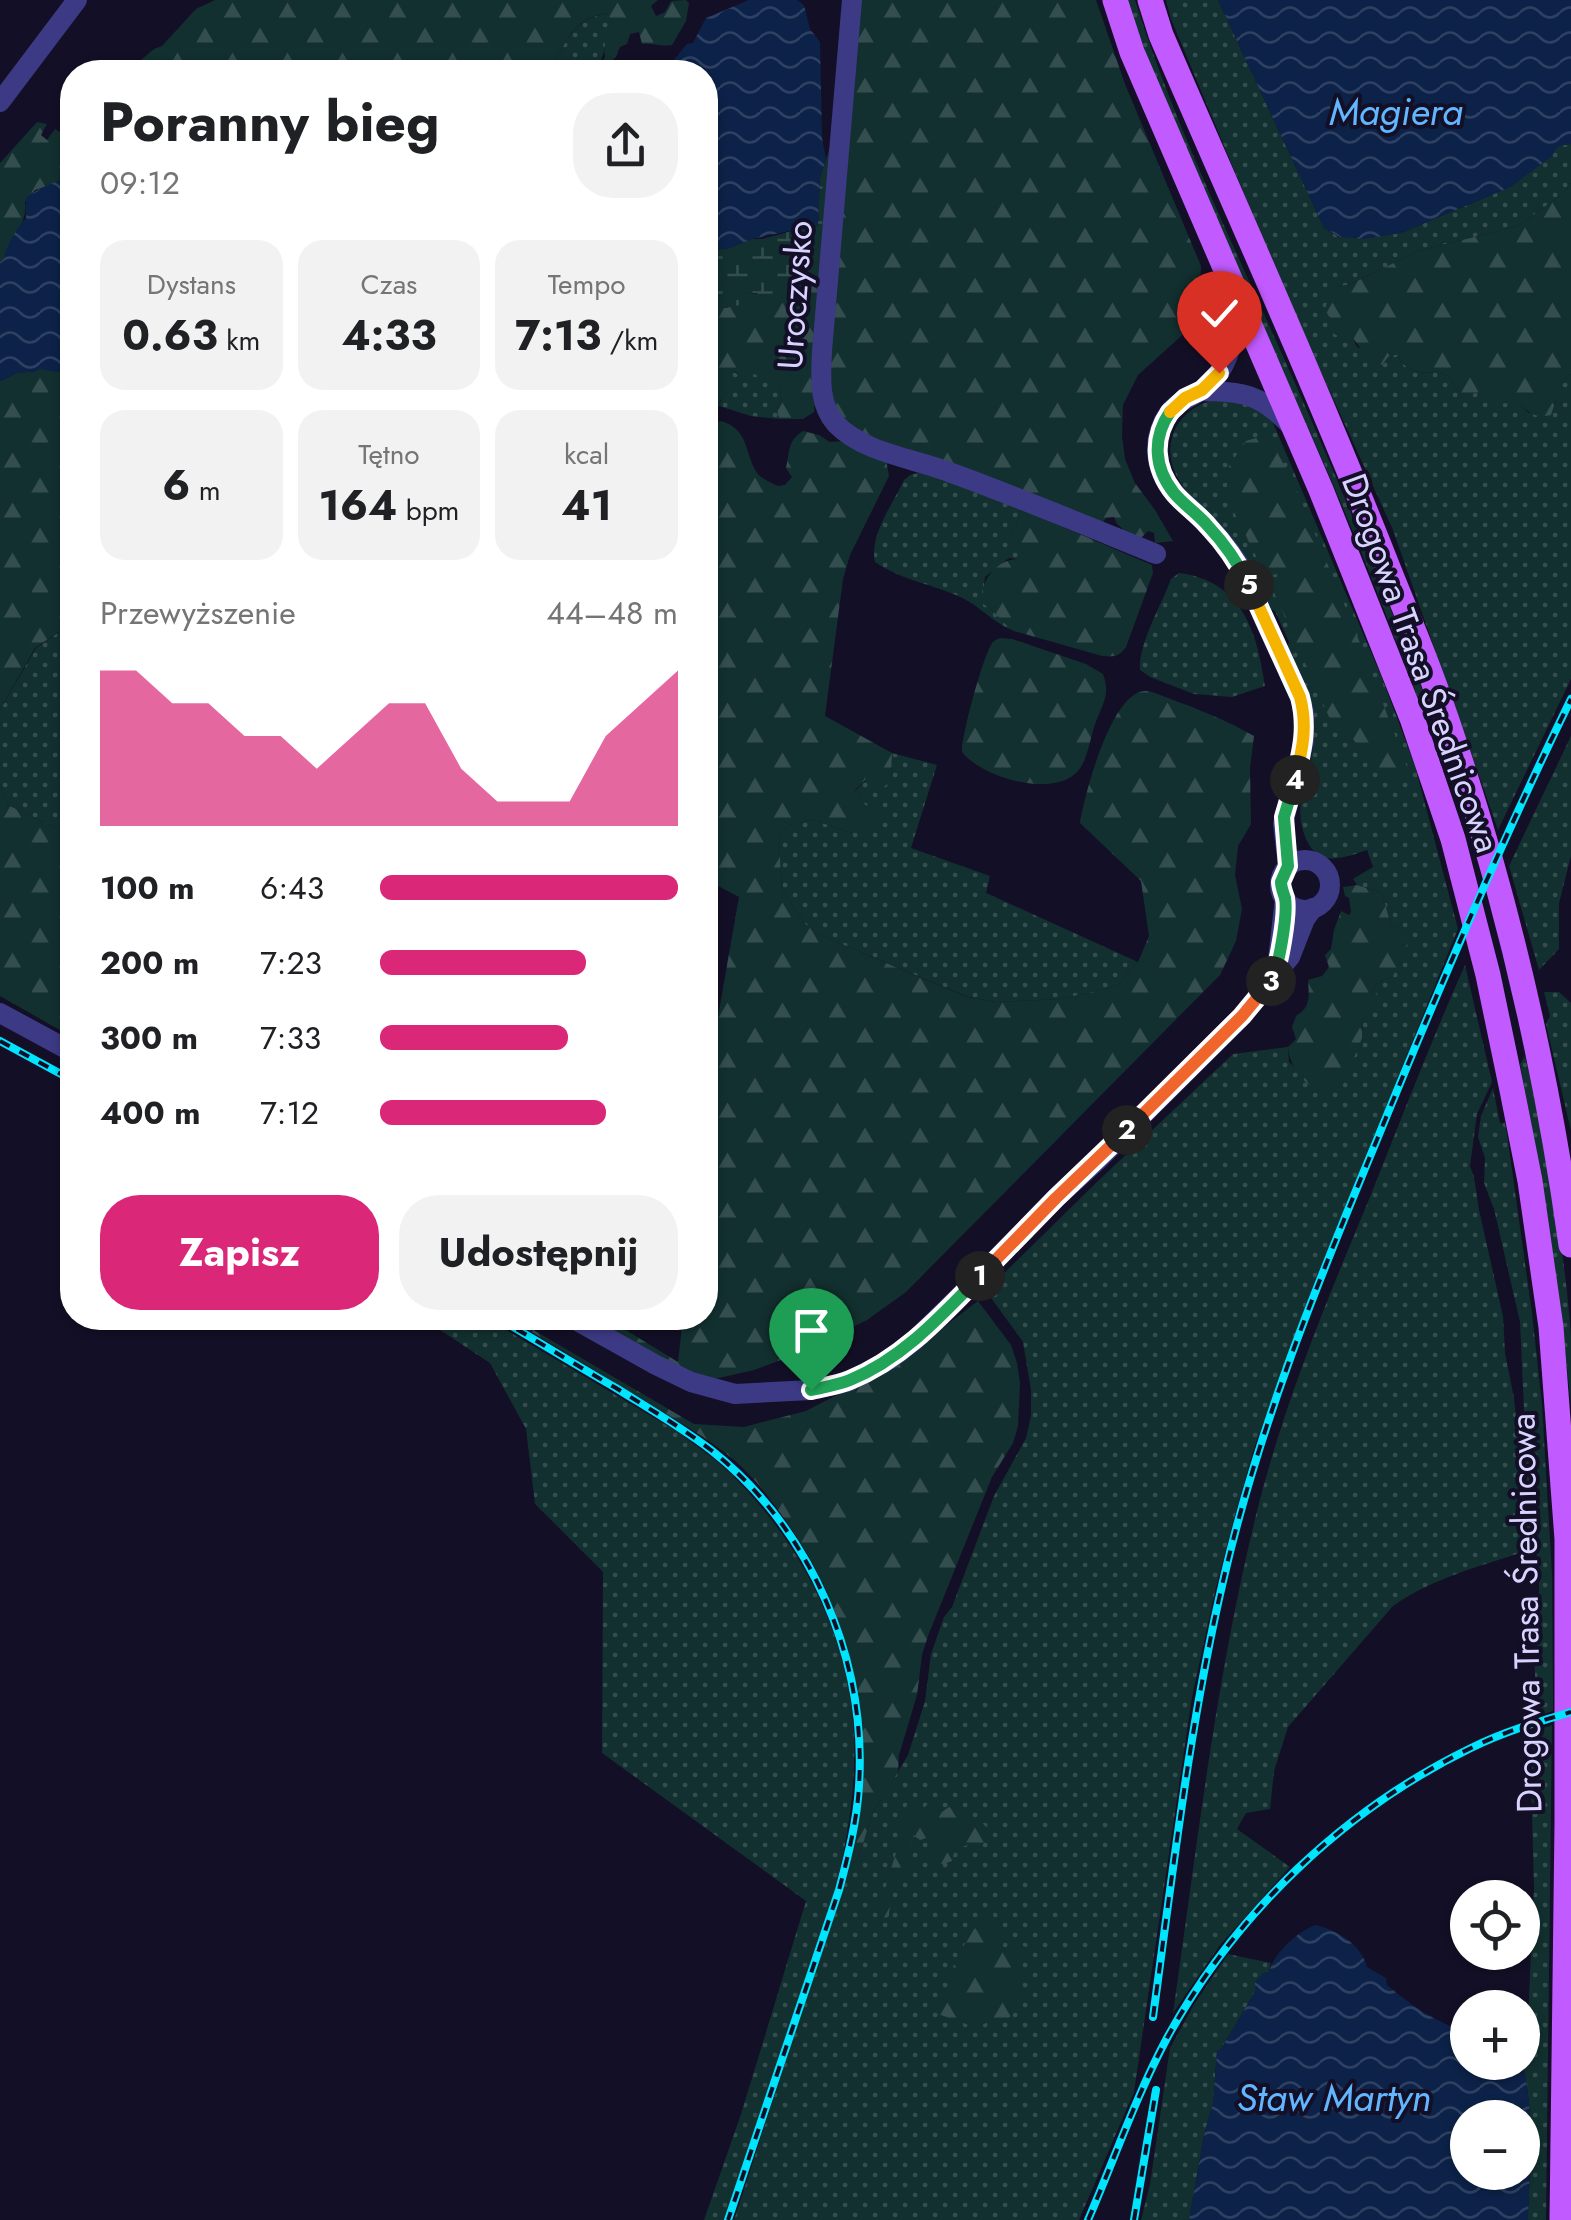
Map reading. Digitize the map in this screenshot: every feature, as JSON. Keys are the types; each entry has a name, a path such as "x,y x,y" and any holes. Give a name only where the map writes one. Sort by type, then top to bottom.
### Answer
{"main road":[{"name":"Drogowa Trasa Średnicowa","path":"1116,0 1132,52 1322,490 1412,718 1453,840 1488,974 1512,1090 1551,1327 1567,1539 1562,2220"},
{"name":"Drogowa Trasa Średnicowa","path":"1150,0 1161,36 1351,474 1436,688 1510,933 1559,1158 1571,1246"}],"street":[{"path":"0,102 77,0"},
{"name":"Uroczysko","path":"852,0 820,382 829,414 844,432 860,442 946,470 1156,554"},
{"path":"1235,292 1235,330 1229,356 1202,390 1173,407 1158,437 1158,461 1173,492 1214,532 1238,564 1304,713 1304,741 1283,824 1288,866 1281,882 1285,898 1277,970"},
{"path":"1202,390 1248,396 1269,404 1296,431"},
{"path":"593,1330 691,1382 735,1394 811,1390 847,1382 889,1360 915,1340 1242,1016 1290,957 1304,919 1326,899 1330,884 1326,871 1315,862 1301,839 1290,799"},
{"path":"1288,866 1301,860 1315,862"},
{"path":"1285,898 1297,908 1313,908"},
{"path":"0,1013 60,1046"}],"green space":[{"path":"215,0 658,0 651,6 656,16 665,12 671,1 689,3 686,21 672,45 642,44 639,32 630,34 627,44 620,47 613,60 603,60 612,20 606,13 577,27 556,60 141,60 162,46 196,9"},
{"path":"859,0 1096,0 1125,84 1201,266 1199,306 1189,329 1138,375 1123,405 1125,459 1135,483 1173,541 1155,543 1154,533 1148,531 1133,539 1124,535 1114,517 1103,523 872,438 845,425 829,399 827,345"},
{"path":"1127,0 1135,0 1183,131 1356,524 1429,707 1428,720 1335,489 1174,124"},
{"path":"1166,0 1218,0 1324,228 1339,237 1401,233 1510,187 1551,156 1558,146 1571,144 1571,183 1564,193 1518,226 1418,251 1349,285 1334,287 1335,321 1357,347 1388,357 1398,354 1400,361 1418,372 1438,371 1450,377 1457,391 1480,392 1516,401 1529,413 1551,414 1562,384 1571,374 1571,679 1498,830 1393,530 1291,306"},
{"path":"607,13 612,20 601,60 556,60 577,27"},
{"path":"37,122 47,124 41,135 47,140 55,129 60,132 60,182 35,190 25,202 22,223 0,262 0,163"},
{"path":"832,141 825,224 818,247 808,253 808,286 801,282 791,288 796,298 793,304 782,296 774,302 757,293 747,293 740,305 718,306 718,249 818,224 820,178"},
{"path":"1571,183 1571,374 1562,384 1564,395 1556,400 1551,415 1532,414 1516,401 1497,402 1480,392 1468,395 1457,391 1450,377 1438,371 1413,370 1400,361 1398,354 1388,357 1382,365 1368,359 1353,338 1343,339 1333,333 1335,321 1326,306 1334,287 1349,285 1418,251 1518,226 1564,193"},
{"path":"825,224 814,412 803,419 779,419 779,385 763,381 755,374 745,378 730,369 728,376 733,386 718,406 718,306 727,308 747,293 782,295 793,303 791,288 801,282 807,285 808,253 818,247"},
{"path":"40,368 60,372 60,631 35,648 0,710 0,381 17,373"},
{"path":"730,368 737,374 755,374 779,384 779,419 719,406"},
{"path":"1234,397 1271,418 1382,678 1415,766 1458,929 1312,1288 1254,1448 1216,1587 1192,1697 1134,2092 1079,2220 734,2220 847,1872 860,1854 872,1814 908,1755 925,1701 931,1654 944,1617 952,1607 994,1496 1026,1438 1031,1390 1023,1342 986,1291 1233,1054 1288,1047 1289,1062 1319,1091 1362,1038 1363,1019 1378,999 1373,988 1393,976 1401,931 1391,925 1382,893 1357,885 1353,879 1373,867 1367,850 1341,858 1325,857 1311,848 1306,839 1300,811 1314,731 1308,700 1286,650 1289,642 1275,611 1267,607 1235,547 1190,496 1174,469 1171,446 1184,416 1204,403"},
{"path":"718,422 737,430 757,473 778,486 792,477 786,468 790,447 803,431 830,442 845,441 886,460 889,476 850,555 843,579 825,716 892,753 891,781 880,790 866,779 855,790 865,805 879,809 876,823 852,833 811,819 787,827 779,841 782,890 806,925 822,936 967,997 996,1002 1062,999 1117,986 1138,962 1149,936 1141,881 1080,823 1111,725 1134,695 1146,691 1254,736 1251,824 1238,846 1235,875 1242,909 1236,941 1220,975 906,1292 867,1320 803,1352 754,1370 710,1380 612,1330 626,1330 678,1362 682,1330 718,1330 718,1016 739,897 718,886"},
{"path":"1256,438 1273,445 1293,481 1412,780 1395,782 1380,776 1350,735 1329,717 1273,590 1281,587 1277,574 1266,576 1233,510 1227,484 1229,466 1246,441"},
{"path":"918,473 1021,509 1010,533 1022,555 1009,558 985,577 982,603 1014,631 961,598 875,562 875,541 883,520 904,480"},
{"path":"1021,509 1152,565 1153,573 1126,647 1118,655 1102,656 1014,631 982,603 983,587 991,574 1002,563 1021,555 1010,533"},
{"path":"1179,573 1218,586 1243,612 1257,646 1265,686 1232,697 1194,694 1140,670 1151,624 1171,579"},
{"path":"60,631 60,830 8,805 0,783 0,710 36,648"},
{"path":"1000,638 1086,664 1103,674 1105,697 1087,753 1082,766 1067,779 1035,784 1018,781 985,769 962,752 984,661 993,642"},
{"path":"1571,736 1571,856 1559,903 1559,949 1539,970 1509,866"},
{"path":"892,753 937,765 911,848 990,876 986,893 1138,962 1117,986 1062,999 996,1002 968,997 822,936 806,925 782,890 782,832 811,819 852,833 865,805 855,791 867,779 891,781"},
{"path":"0,783 8,805 60,830 60,1030 0,996"},
{"path":"1357,885 1382,893 1391,925 1401,931 1407,944 1393,976 1373,988 1379,999 1363,1019 1362,1038 1342,1087 1329,1094 1301,1077 1288,1047 1296,1039 1292,1027 1296,1016 1308,1001 1308,980 1322,976 1329,967 1325,955 1331,949 1341,911 1349,915 1351,912 1343,887"},
{"path":"1465,965 1492,1082 1477,1114 1470,1166 1503,1316 1522,1472 1516,1526 1529,1550 1441,1580 1393,1606 1288,1727 1274,1771 1270,1809 1246,1813 1237,1829 1290,1867 1220,1945 1173,2013 1219,1698 1268,1471 1322,1313"},
{"path":"1544,992 1559,992 1571,1003 1571,1131 1546,1024 1550,1016"},
{"path":"1525,1056 1564,1265 1571,1336 1571,1405 1549,1234 1520,1064"},
{"path":"1493,1088 1500,1123 1505,1123 1507,1134 1542,1405 1552,1574 1553,1711 1537,1716 1534,1654 1539,1618 1539,1559 1523,1530 1520,1515 1527,1477 1520,1322 1494,1209 1484,1183 1485,1158 1478,1137 1481,1116"},
{"path":"978,1301 1011,1345 1017,1363 1018,1426 1013,1443 992,1477 928,1636 898,1772 872,1814 860,1854 847,1872 862,1782 862,1736 847,1647 812,1563 769,1498 734,1460 688,1427 529,1330 694,1424 744,1427 806,1411 893,1366"},
{"path":"440,1330 506,1330 678,1432 732,1475 780,1531 801,1563 833,1630 844,1666 851,1702 854,1778 835,1890 725,2220 704,2220 806,1901 602,1753 603,1572 535,1504 526,1429 490,1363"},
{"path":"1552,1725 1546,2220 1528,2220 1529,2190 1540,2190 1540,2100 1528,2100 1526,2080 1540,2080 1540,1990 1529,1990 1530,1970 1540,1970 1540,1880 1534,1880 1531,1780 1534,1731"},
{"path":"928,1804 942,1812 949,1807 977,1819 990,1834 979,1848 971,1844 955,1849 952,1861 944,1864 936,1863 931,1854 933,1842 929,1837 920,1840 913,1835 907,1869 897,1882 889,1916 883,1921 887,1881 900,1841 898,1826 907,1805 923,1809"},
{"path":"987,1914 993,1914 1005,1939 1005,1951 1014,1952 1023,1946 1030,1949 1018,1958 1021,1962 1016,1983 1022,1993 1014,2012 1007,2019 987,2022 978,2028 938,2014 937,2003 946,2000 953,1967 971,1931"},
{"path":"1228,1954 1271,1963 1269,1972 1255,1982 1255,1992 1217,2052 1213,2103 1189,2220 1141,2220 1170,2048"}],"water":[{"path":"749,0 797,0 804,5 810,29 820,42 826,159 814,230 799,229 718,249 718,60 674,60 687,44 693,43 706,18"},
{"name":"Magiera","path":"1218,0 1571,0 1571,144 1558,146 1552,156 1510,187 1401,233 1364,239 1340,237 1324,228"},
{"path":"60,180 60,372 40,368 0,381 0,262 26,218 26,198"},
{"name":"Staw Martyn","path":"1315,1925 1332,1930 1347,1939 1367,1967 1386,1978 1387,1985 1398,1994 1450,2026 1450,2080 1526,2080 1528,2100 1450,2100 1450,2190 1529,2190 1528,2220 1189,2220 1213,2103 1217,2052 1255,1992 1255,1982 1269,1972 1276,1957 1294,1938"}],"railway":[{"path":"1153,2017 1201,1686 1224,1577 1254,1465 1311,1302 1399,1086 1494,863 1571,699"},
{"path":"0,1041 60,1074"},
{"path":"518,1330 676,1426 711,1450 746,1482 777,1518 826,1600 853,1691 859,1738 859,1786 852,1838 839,1890 728,2220"},
{"path":"1088,2220 1167,2038 1194,1992 1259,1908 1336,1834 1424,1773 1495,1737 1571,1712"},
{"path":"1134,2220 1156,2090"}],"route":[{"path":"811,1390 847,1382 889,1360 915,1340 1242,1016 1277,970 1285,898 1281,882 1288,866 1283,824 1304,741 1304,713 1238,564 1207,524 1173,492 1158,461 1158,437 1173,407 1202,390 1219,373"}]}
